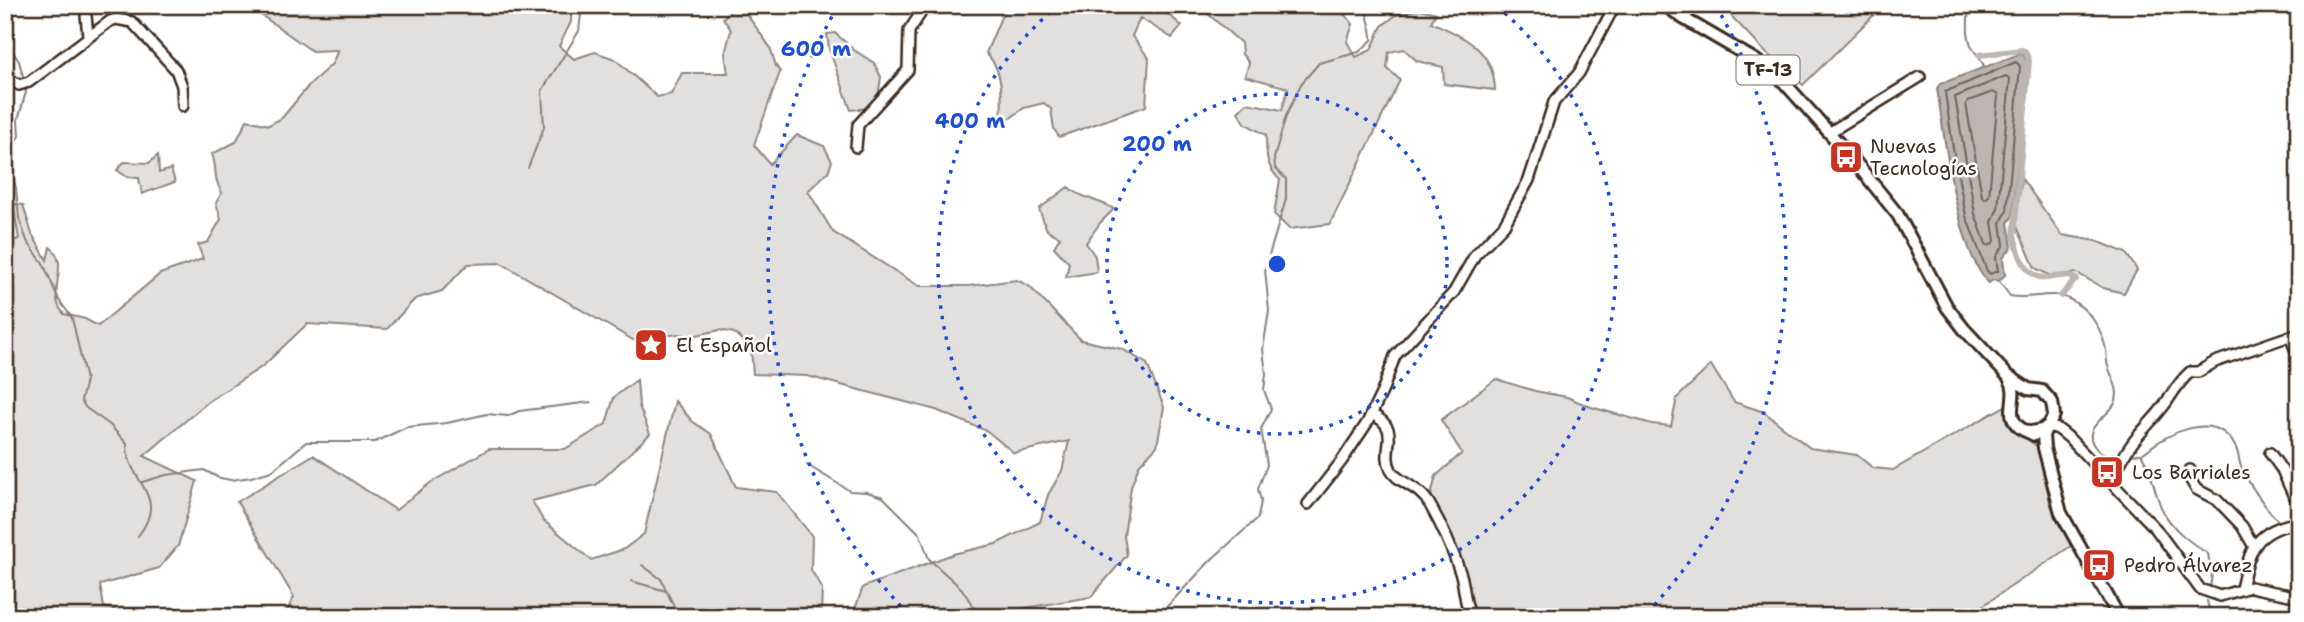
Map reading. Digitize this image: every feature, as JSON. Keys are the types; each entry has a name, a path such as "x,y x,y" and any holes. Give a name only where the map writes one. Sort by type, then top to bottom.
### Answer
{"main road":[{"name":"TF-13","path":"1665,5 1755,60 1782,80 1830,132 1898,215 1947,307 1988,357 2007,375 2028,389 2042,391 2048,396 2054,415"},
{"path":"2007,375 2015,392 2012,415 2014,421 2031,432 2044,448"},
{"path":"2013,401 2028,389"},
{"path":"2054,415 2043,436 2062,513 2119,617"},
{"path":"2031,432 2047,427"}],"street":[{"path":"85,5 88,36"},
{"path":"856,147 858,125 908,70 909,30 926,5"},
{"path":"1308,503 1341,462 1371,414 1395,356 1454,292 1475,255 1504,225 1529,180 1554,102 1579,73 1615,5"},
{"path":"1683,18 1696,5"},
{"path":"5,79 19,85 29,82 88,36 116,19 132,22 176,70 182,86 183,106"},
{"path":"1830,132 1920,77"},
{"path":"2100,470 2120,462 2134,438 2166,404 2177,384 2190,372 2198,372 2215,362 2290,336 2299,358"},
{"path":"1371,414 1382,418 1387,426 1390,436 1388,465 1393,475 1419,490 1432,508 1462,578 1465,601 1471,617"},
{"path":"2054,415 2068,437"},
{"path":"2047,427 2058,429 2068,437 2156,529 2200,589 2220,596 2255,587 2299,597"},
{"path":"2270,453 2282,470 2299,508"},
{"path":"2190,470 2190,479 2196,489 2217,500 2242,526 2253,545"},
{"path":"2241,589 2253,545 2273,531 2299,522"}],"shaded area":[{"path":"247,5 571,5 571,22 559,46 574,59 595,52 615,59 657,97 671,94 682,73 728,73 725,54 731,30 723,18 736,5 749,5 748,16 770,47 780,72 754,145 770,164 797,135 824,146 832,161 828,172 808,191 833,232 919,286 968,286 1017,280 1029,286 1081,340 1122,349 1147,364 1164,407 1157,446 1139,465 1131,487 1124,536 1127,555 1091,597 1001,612 1009,617 852,617 863,587 953,554 996,544 1040,522 1048,495 1062,471 1069,441 1014,453 987,431 936,410 807,376 753,374 751,348 734,333 720,330 692,336 679,334 633,340 501,263 468,264 442,291 415,299 387,329 307,324 263,366 209,401 144,456 197,481 178,546 159,568 100,585 104,607 127,614 141,610 156,617 5,617 5,243 19,239 13,204 23,205 32,234 47,260 50,247 56,253 59,266 56,297 64,314 85,319 98,326 160,274 203,259 198,245 208,242 221,219 216,203 222,193 217,182 212,154 236,142 247,120 269,125 282,118 310,84 332,64 338,50 312,51"},
{"path":"1006,5 1157,5 1182,26 1172,38 1140,18 1132,36 1149,58 1146,106 1059,137 1054,129 1051,109 1044,103 1024,108 1001,125 1002,96 999,77 986,53"},
{"path":"1198,5 1331,5 1353,24 1347,42 1356,57 1371,50 1382,26 1396,15 1420,9 1436,13 1431,22 1465,39 1483,54 1493,76 1495,90 1444,84 1443,67 1417,61 1404,49 1389,52 1387,68 1400,80 1330,224 1289,229 1274,214 1280,180 1268,160 1266,135 1246,124 1238,112 1247,103 1282,110 1288,88 1245,76 1249,63 1242,54 1241,43"},
{"path":"1721,5 1884,5 1803,85 1766,53"},
{"path":"835,33 874,63 881,77 878,97 868,108 851,110 829,49 827,34"},
{"path":"158,155 159,173 171,169 175,182 142,194 139,178 127,177 117,170 124,162 149,163"},
{"path":"2022,179 2062,235 2097,241 2126,253 2137,270 2124,293 2103,288 2077,273 2051,276 2035,268 2015,222"},
{"path":"1068,187 1114,209 1086,243 1095,256 1097,272 1066,277 1069,263 1054,247 1060,237 1047,230 1039,209"},
{"path":"1711,365 1734,402 1764,412 1810,448 1857,455 1873,468 1893,470 2007,405 2009,425 2039,448 2050,503 2071,546 1978,609 1981,617 1474,617 1462,570 1447,541 1451,535 1431,495 1436,476 1462,453 1441,420 1496,379 1567,397 1591,407 1652,424 1671,426 1677,398"},
{"path":"637,380 639,406 650,434 596,485 532,501 543,520 591,560 624,549 644,534 675,401 692,421 711,434 736,487 777,492 812,536 811,570 822,588 821,617 284,617 294,597 237,502 313,455 396,510 430,483 489,449 565,449 606,424 614,397"}],"water":[{"path":"2022,53 2028,63 2013,215 2008,223 2012,247 2003,258 2005,275 1999,281 1993,280 1989,283 1978,268 1960,220 1937,88 1940,84"}],"waterway":[{"path":"528,168 544,127 542,91 579,31 582,5"},
{"path":"1157,617 1212,559 1258,518 1261,501 1258,489 1267,465 1261,429 1271,409 1264,390 1266,374 1263,349 1269,311 1265,269 1286,199 1286,179 1275,168 1274,158 1286,116 1301,84 1319,63 1359,52 1372,40 1367,5"},
{"path":"1969,5 1970,41 1984,66"},
{"path":"5,40 19,61 24,80"},
{"path":"1979,55 2022,50 2029,61 2014,235 2024,263 2033,274 2047,278 2065,276 2076,279 2061,296"},
{"path":"25,86 26,92 18,120 19,136 8,151 19,218 27,241 43,263 59,300 72,318 86,380 81,401 86,408 110,425 127,444 133,468 149,498 147,522 138,536"},
{"path":"1999,281 2010,296 2062,296 2083,308 2094,320 2104,342 2117,398 2112,408 2093,428 2091,440 2103,454 2119,456"},
{"path":"142,482 166,475 204,470 219,478 231,480 251,477 272,471 306,442 375,442 407,427 447,423 487,414 508,416 519,411 591,402"},
{"path":"2142,454 2164,439 2190,428 2216,429 2227,436 2236,448 2241,467 2250,484 2280,523"},
{"path":"2129,455 2140,454"},
{"path":"2142,455 2165,515 2181,534 2208,554 2212,574 2210,588"},
{"path":"807,465 850,491 883,497 920,534 929,559 962,589 980,617"},
{"path":"642,565 661,579 679,617"},
{"path":"631,581 666,591"},
{"path":"2207,601 2211,617"}],"place":[{"name":"Nuevas Tecnologías","path":"1846,157"},
{"name":"El Español","path":"651,345"},
{"name":"Los Barriales","path":"2107,472"},
{"name":"Pedro Álvarez","path":"2099,565"}]}
